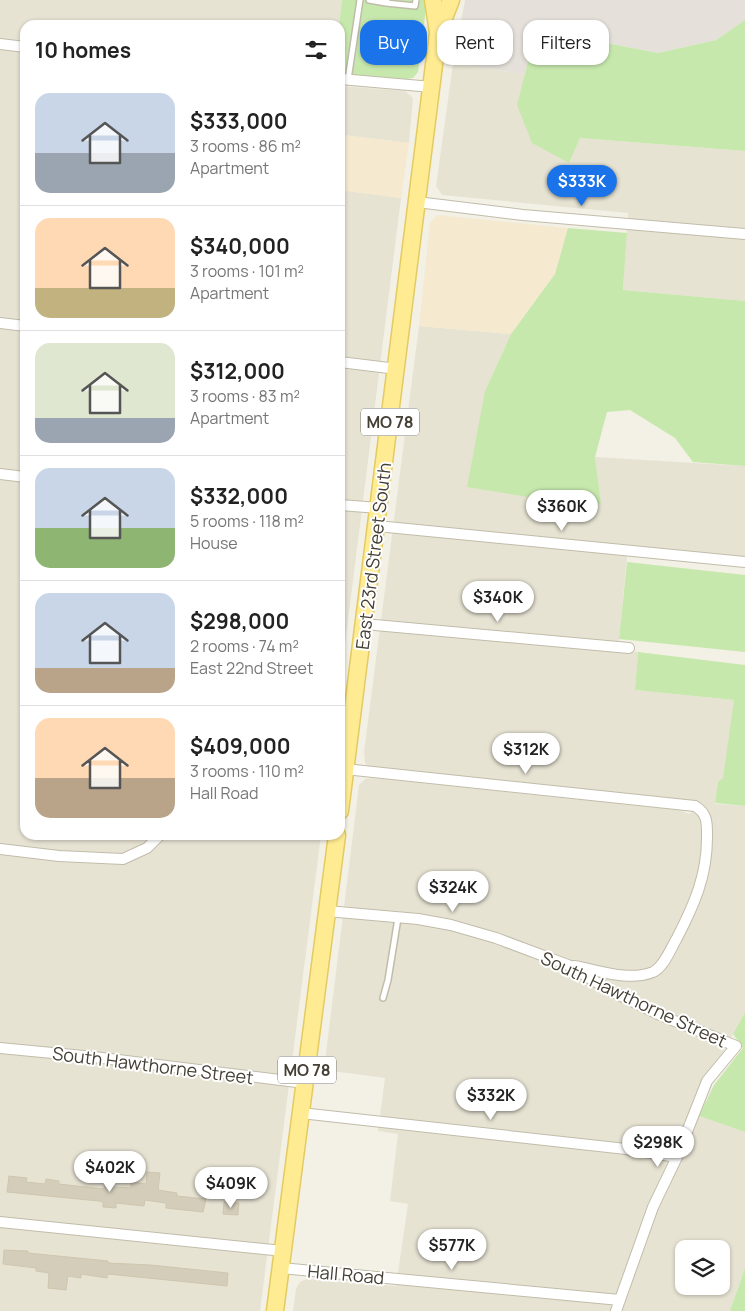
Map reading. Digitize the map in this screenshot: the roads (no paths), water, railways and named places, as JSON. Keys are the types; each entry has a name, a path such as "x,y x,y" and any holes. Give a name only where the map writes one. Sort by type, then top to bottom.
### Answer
{"main road":[{"name":"East 23rd Street South","path":"443,20 451,0"},
{"name":"East 23rd Street South","path":"433,3 437,26"},
{"name":"East 23rd Street South","path":"345,762 377,526 437,41"},
{"name":"MO 78","path":"276,1309 336,840"}],"street":[{"path":"0,44 20,46"},
{"path":"345,80 432,87"},
{"path":"416,202 523,215 745,234"},
{"path":"0,323 20,325"},
{"path":"345,363 397,369"},
{"path":"0,474 20,476"},
{"path":"345,505 379,508"},
{"path":"377,526 745,562"},
{"path":"364,624 629,648"},
{"path":"345,777 695,806 699,808 707,818 707,858 703,882 695,904 668,954 655,971 641,976 568,965"},
{"path":"0,849 124,859 147,848 155,840"},
{"name":"South Hawthorne Street","path":"327,911 398,917 451,925 568,965 611,991 660,1015 736,1046 707,1081 676,1157"},
{"name":"South Hawthorne Street","path":"0,1048 94,1057 305,1083"},
{"path":"301,1113 626,1148 676,1157 653,1208 616,1311"},
{"path":"0,1222 283,1251"},
{"name":"Hall Road","path":"281,1268 620,1300"}],"lane":[{"path":"345,75 360,0"},
{"path":"369,0 433,3"},
{"path":"383,998 388,980 398,917"}]}
